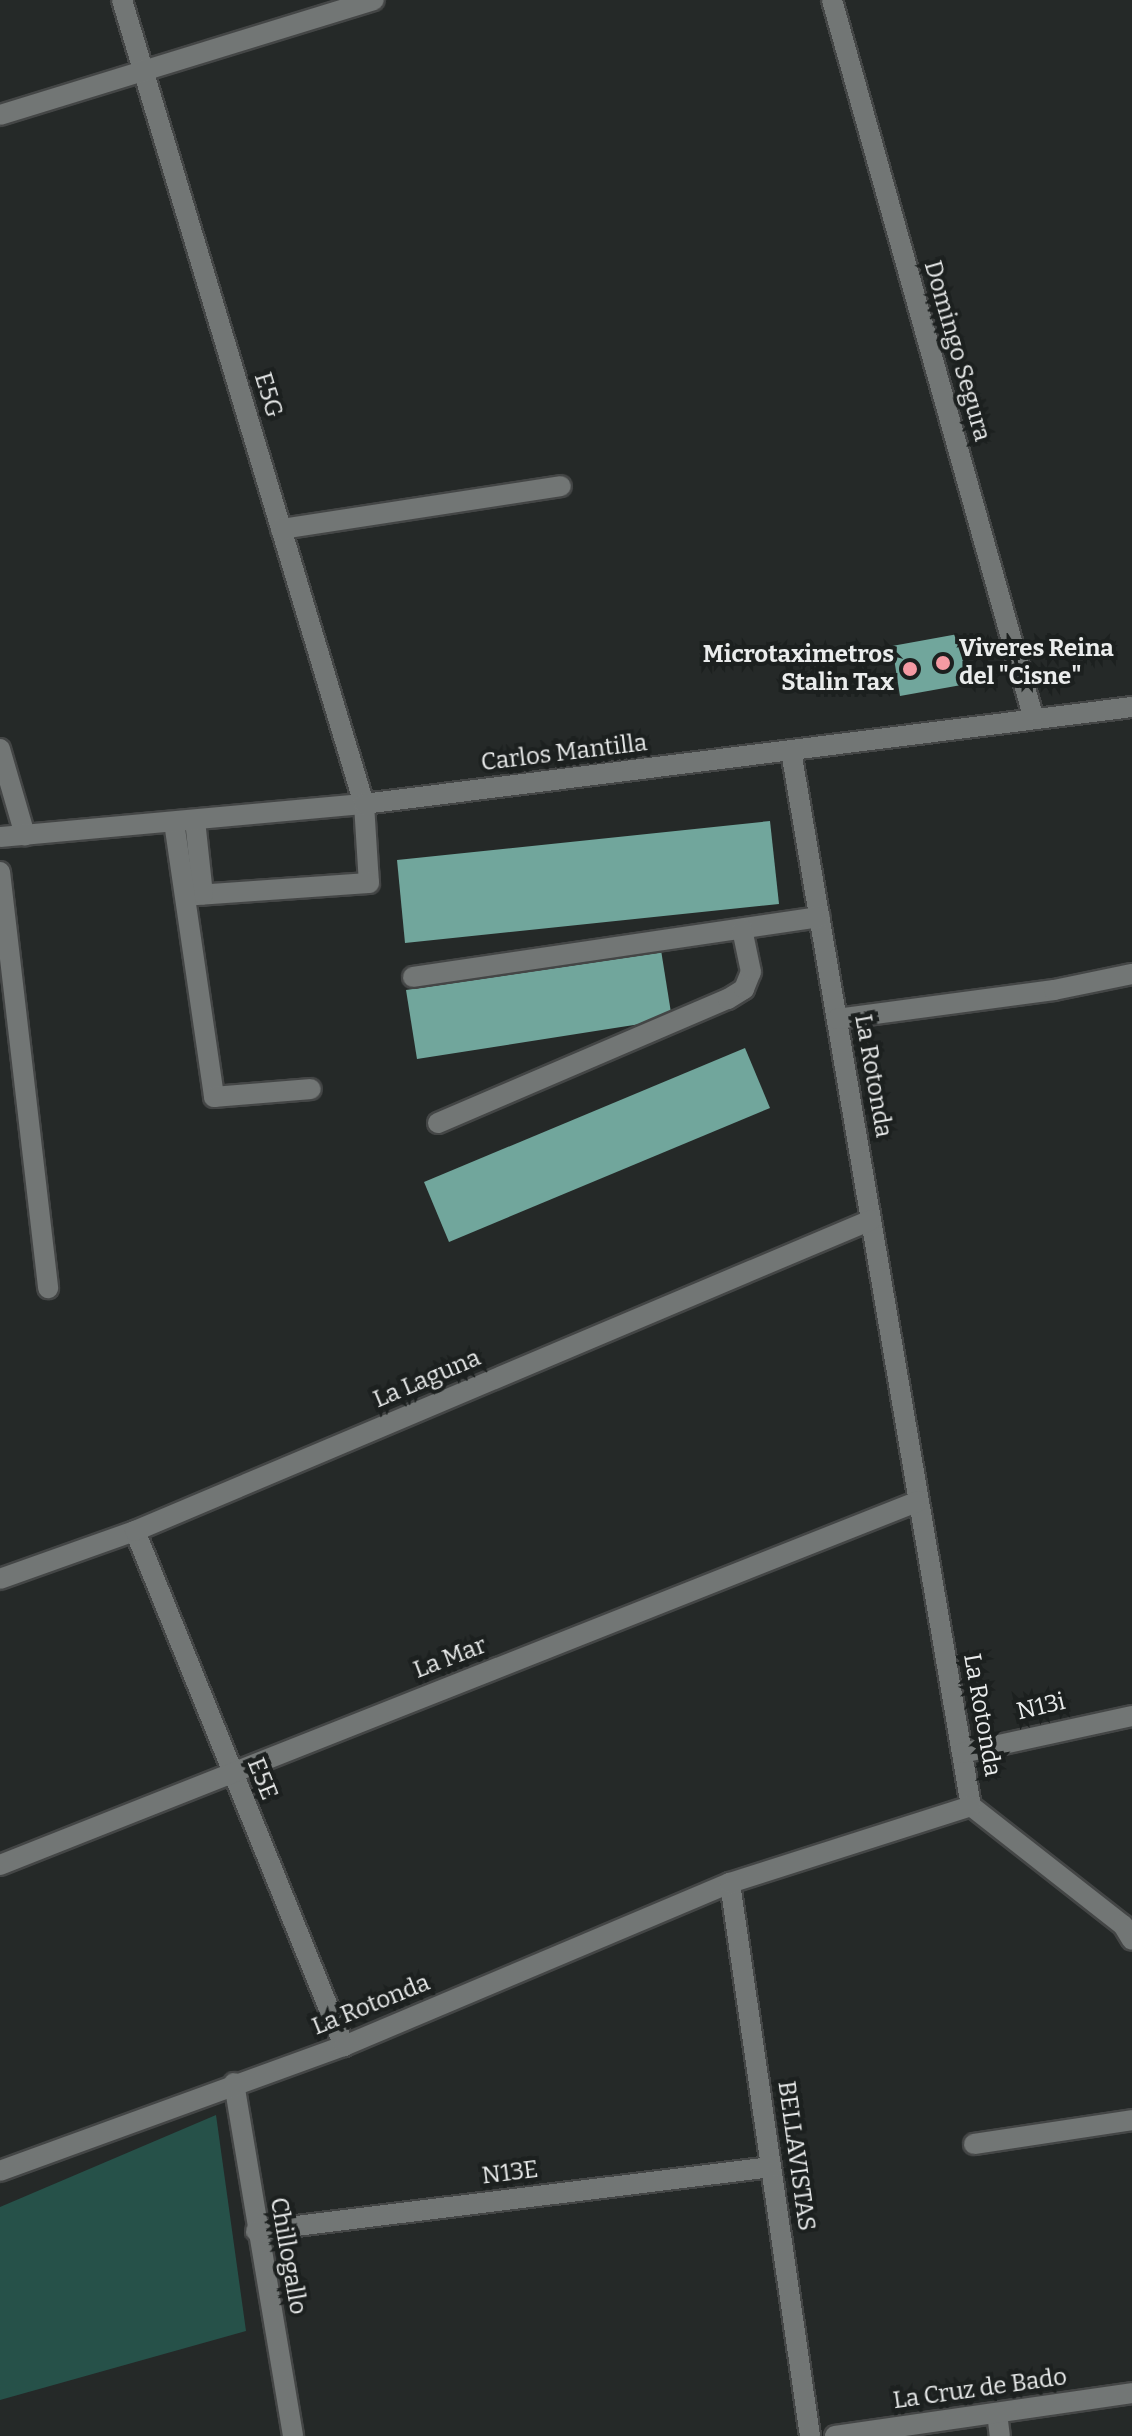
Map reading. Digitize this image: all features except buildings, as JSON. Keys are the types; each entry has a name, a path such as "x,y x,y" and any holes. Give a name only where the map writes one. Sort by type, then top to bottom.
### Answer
{"street":[{"name":"E5G","path":"122,0 364,804 369,883 194,895"},
{"path":"0,115 374,0"},
{"name":"Domingo Segura","path":"832,0 1033,716"},
{"path":"281,529 561,486"},
{"name":"Carlos Mantilla","path":"0,837 364,804 791,751 1033,716 1132,707"},
{"path":"0,749 25,835"},
{"name":"La Rotonda","path":"0,2171 234,2083 344,2046 730,1883 971,1806 791,751"},
{"path":"185,821 214,1097 311,1089"},
{"path":"0,872 48,1288"},
{"path":"413,977 820,917"},
{"path":"438,1123 728,999 744,989 751,972 742,929"},
{"path":"837,1019 1054,990 1132,974"},
{"name":"La Laguna","path":"0,1579 135,1531 871,1220"},
{"name":"La Mar","path":"0,1865 919,1501"},
{"name":"E5E","path":"135,1531 344,2046"},
{"name":"N13i","path":"962,1753 1132,1716"},
{"path":"971,1806 1123,1925 1132,1940"},
{"name":"BELLAVISTAS","path":"730,1883 810,2436"},
{"name":"Chillogallo","path":"234,2083 256,2231 293,2436"},
{"path":"974,2144 1132,2120"},
{"name":"N13E","path":"256,2231 771,2167"},
{"name":"La Cruz de Bado","path":"835,2436 1132,2393"},
{"path":"997,2413 1000,2436"}],"green space":[{"path":"216,2115 246,2331 0,2400 0,2207"}],"place":[{"name":"Viveres Reina del \"Cisne\"","path":"943,663"},
{"name":"Microtaximetros Stalin Tax","path":"910,669"}]}
